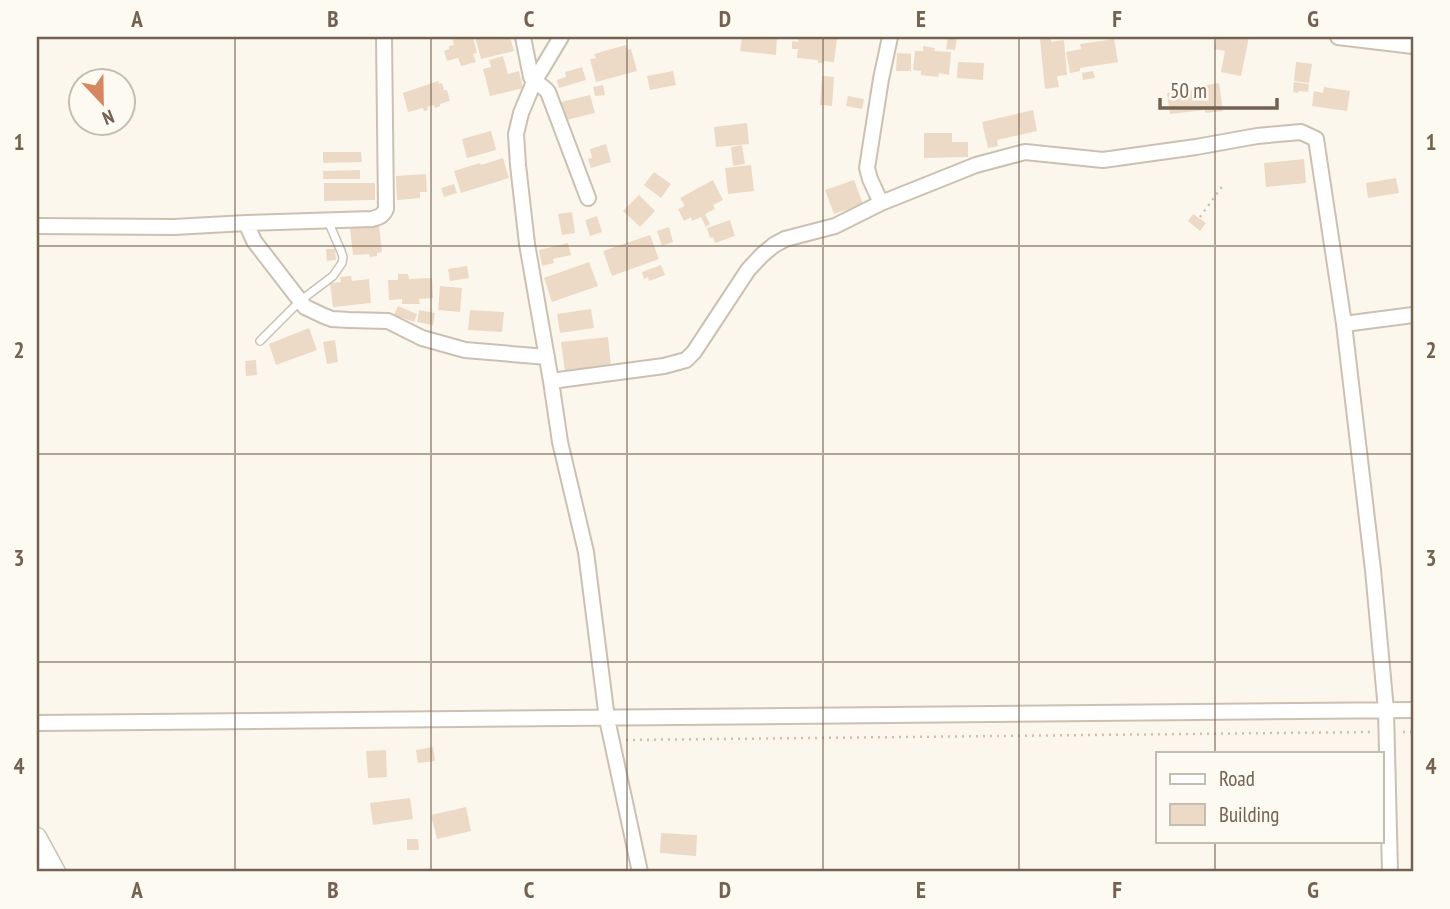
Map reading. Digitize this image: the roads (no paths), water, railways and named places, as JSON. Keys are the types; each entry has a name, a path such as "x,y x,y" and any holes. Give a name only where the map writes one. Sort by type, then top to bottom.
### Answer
{"street":[{"path":"37,226 174,227 372,219 384,214 384,37"},
{"path":"523,37 528,71 534,82 548,92 588,198"},
{"path":"561,37 534,82 521,113 516,134 518,165 527,244 560,442 586,552 607,719 640,872"},
{"path":"881,204 867,168 890,37"},
{"path":"1338,37 1413,46"},
{"path":"551,381 664,366 686,360 748,270 762,255 785,239 835,226 976,165 1013,154 1034,152 1103,160 1257,136 1301,132 1316,139 1344,324 1374,570 1386,710 1390,872"},
{"path":"246,222 254,241 300,301 305,307 324,316 332,319 388,321 422,338 465,350 547,357"},
{"path":"1344,324 1413,315"},
{"path":"37,723 1413,710"},
{"path":"37,836 56,872"},
{"path":"37,859 39,872"}],"lane":[{"path":"260,341 300,301 329,280 342,263 341,251 327,220"}]}
